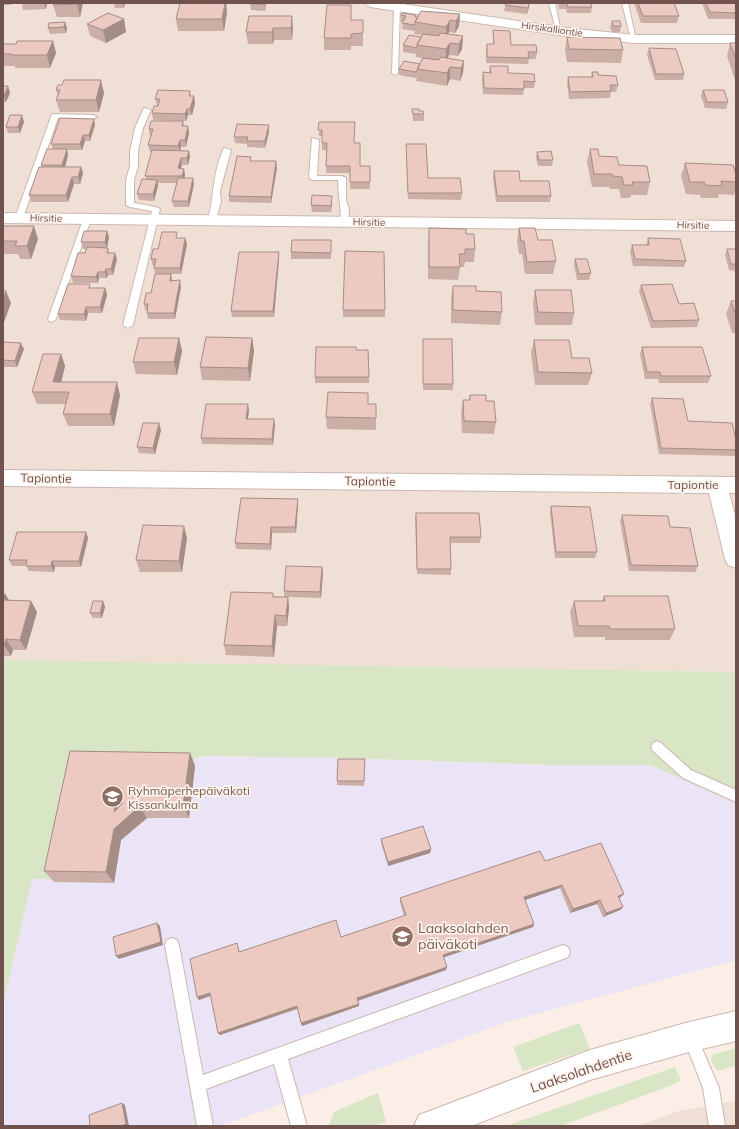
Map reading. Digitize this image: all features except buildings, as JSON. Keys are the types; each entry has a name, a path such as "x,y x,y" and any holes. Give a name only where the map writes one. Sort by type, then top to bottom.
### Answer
{"street":[{"name":"Hirsikalliontie","path":"370,3 559,30 634,39 736,39"},
{"name":"Hirsitie","path":"11,218 736,226"},
{"name":"Tapiontie","path":"3,478 727,485"},
{"path":"727,485 736,558"},
{"name":"Laaksolahdentie","path":"438,1125 590,1065 689,1037 736,1026"}],"lane":[{"path":"552,3 559,30"},
{"path":"625,3 634,39"},
{"path":"395,73 397,7"},
{"path":"128,326 156,209 130,205 130,180 134,166 134,151 139,128 147,110"},
{"path":"11,218 55,116 92,117"},
{"path":"315,140 313,178 342,178 342,200 345,209 346,221"},
{"path":"212,220 217,201 216,191 227,150"},
{"path":"52,319 86,219"},
{"path":"657,747 687,774 736,796"},
{"path":"172,945 197,1085 206,1126"},
{"path":"197,1085 563,952"},
{"path":"689,1037 711,1088 717,1126"},
{"path":"279,1055 299,1126"}],"shaded area":[{"path":"3,3 736,3 736,672 3,660"},
{"path":"205,756 343,758 553,765 650,765 736,803 736,960 510,1021 220,1126 3,1126 3,1005 32,879 192,766 194,758"},
{"path":"736,1101 736,1126 637,1126 679,1111"}],"green space":[{"path":"3,660 736,672 736,803 650,765 553,765 343,758 205,756 194,758 192,766 55,879 32,879 3,1005"},
{"path":"579,1023 590,1049 523,1071 513,1047"},
{"path":"736,1048 736,1066 717,1071 711,1061 712,1055"},
{"path":"675,1067 681,1080 675,1084 561,1126 506,1126"},
{"path":"378,1093 386,1122 374,1126 329,1126 334,1112"}],"place":[{"name":"Ryhmäperhepäiväkoti Kissankulma","path":"113,797"},
{"name":"Laaksolahden päiväkoti","path":"403,936"}]}
